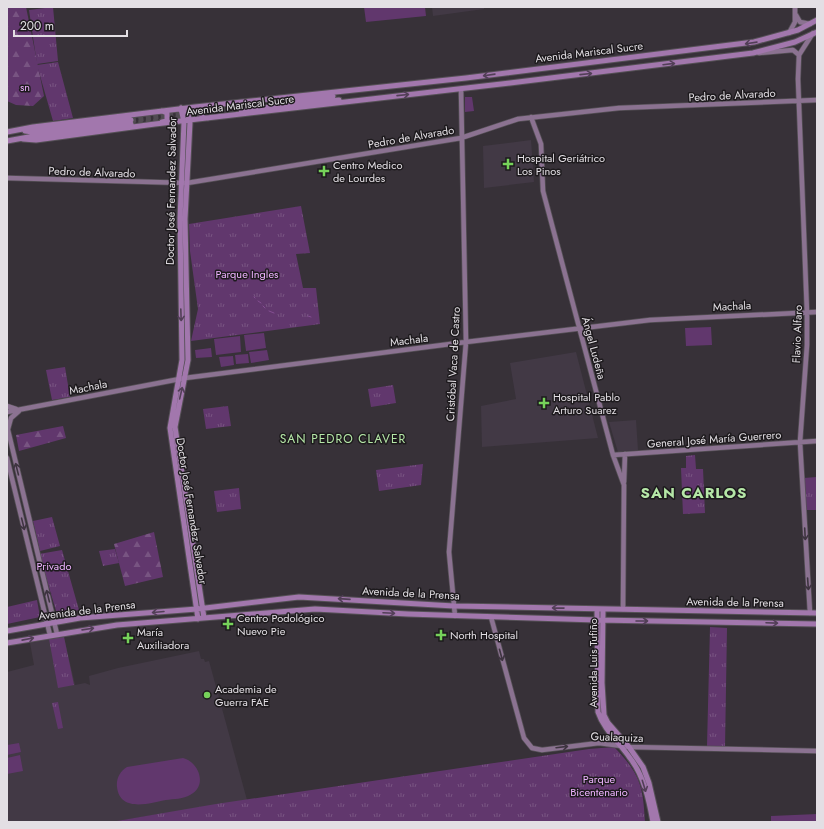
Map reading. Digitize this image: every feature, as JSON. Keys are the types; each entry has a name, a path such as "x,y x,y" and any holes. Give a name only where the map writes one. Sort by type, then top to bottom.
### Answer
{"main road":[{"path":"795,7 800,22 810,24"},
{"path":"789,33 795,22 796,13"},
{"name":"Avenida Mariscal Sucre","path":"7,132 33,127 181,108 361,89 754,42 789,33 817,20"},
{"path":"753,53 793,50 799,55 815,33"},
{"name":"Avenida Mariscal Sucre","path":"23,139 36,140 156,124 187,122 208,118 753,53 796,42 815,33"},
{"name":"Flavio Alfaro","path":"799,55 807,313 807,345 800,442 810,613"},
{"path":"546,67 547,78"},
{"name":"Avenida Mariscal Sucre","path":"361,89 351,93 240,109 331,100 364,100"},
{"name":"Cristóbal Vaca de Castro","path":"455,616 449,552 466,342 460,89"},
{"name":"Pedro de Alvarado","path":"7,178 184,183 461,138 474,135 508,121 531,117 619,108 817,100"},
{"path":"208,118 202,116 200,110 211,105"},
{"name":"Doctor José Fernandez Salvador","path":"181,108 187,122 184,183 180,219 182,360 170,428 198,619"},
{"path":"156,124 168,119 167,113 161,111"},
{"name":"Ángel Ludeña","path":"531,117 541,144 542,191 613,455 624,485 623,609"},
{"name":"Avenida Mariscal Sucre","path":"7,141 131,122 33,132 22,130"},
{"name":"Doctor José Fernandez Salvador","path":"184,183 188,360 176,415 176,434 204,618"},
{"name":"Machala","path":"7,412 184,378 466,342 650,320 817,312"},
{"path":"7,406 12,409 22,409"},
{"path":"22,409 11,418 7,428 57,634"},
{"name":"General José María Guerrero","path":"613,455 817,441"},
{"path":"624,485 625,454"},
{"path":"7,458 50,635"},
{"name":"Avenida de la Prensa","path":"7,631 54,622 197,609 299,597 454,606 817,613"},
{"name":"Avenida de la Prensa","path":"7,643 117,625 314,609 455,616 817,624"},
{"name":"Avenida Luis Tufiño","path":"597,609 598,712 602,722 618,744 640,768 653,822"},
{"name":"Avenida Luis Tufiño","path":"603,609 602,696 604,715 608,723 629,746 649,783 658,822"},
{"name":"Gualaquiza","path":"491,617 524,738 530,747 539,750 599,743 629,746 817,751"}],"shaded area":[{"path":"432,7 484,7 484,9 433,16"},
{"name":"Hospital Geriátrico Los Pinos","path":"531,140 534,182 484,188 483,146"},
{"name":"Hospital Pablo Arturo Suarez","path":"576,352 598,438 482,447 481,406 516,399 510,363"},
{"path":"636,420 638,450 618,452 609,422"},
{"path":"64,637 75,685 85,683 90,685 89,676 118,668 199,651 201,659 204,659 205,662 209,661 247,800 111,822 7,822 7,672 34,665 30,643"}],"green space":[{"name":"sn","path":"7,7 26,7 44,96 33,106 16,105 7,101"},
{"path":"53,7 58,61 37,64 29,10"},
{"path":"364,7 425,7 426,16 366,22"},
{"path":"58,62 73,118 53,121 37,65"},
{"path":"465,97 472,97 474,111 465,112"},
{"name":"Parque Ingles","path":"301,206 310,253 296,254 303,288 316,288 320,324 191,341 198,309 190,251 189,224"},
{"path":"711,327 712,345 686,346 685,328"},
{"path":"264,333 266,348 246,351 244,335"},
{"path":"240,336 241,352 216,355 214,339"},
{"path":"211,348 212,357 196,358 195,350"},
{"path":"267,350 269,360 251,363 249,352"},
{"path":"248,354 249,363 236,364 235,355"},
{"path":"233,356 234,365 221,367 219,357"},
{"path":"65,367 70,397 52,400 46,370"},
{"path":"393,385 396,403 371,407 368,389"},
{"path":"228,406 231,426 206,429 203,409"},
{"path":"63,426 66,438 19,451 16,435"},
{"path":"695,455 696,469 703,469 705,513 683,514 681,468 686,468 686,456"},
{"path":"423,464 421,485 379,491 376,470"},
{"path":"817,477 817,510 806,510 804,478"},
{"path":"239,488 241,509 217,512 214,491"},
{"path":"52,517 60,546 40,551 33,521"},
{"path":"154,532 163,577 125,586 114,544"},
{"path":"115,549 119,563 103,566 99,551"},
{"name":"Privado","path":"62,550 79,610 57,614 39,554"},
{"path":"37,600 40,617 7,624 7,607"},
{"path":"710,627 727,628 725,747 707,746"},
{"path":"64,637 74,685 58,688 49,639"},
{"path":"58,702 63,728 58,729 52,703"},
{"path":"19,743 21,752 7,755 7,745"},
{"name":"Parque Bicentenario","path":"614,747 623,756 635,773 643,798 645,822 111,822 216,804 589,749"},
{"path":"20,755 23,771 7,774 7,758"},
{"path":"183,758 189,760 197,769 200,780 196,791 190,795 182,798 137,804 124,800 119,795 117,787 118,778 120,773 127,767"},
{"path":"817,814 817,822 771,822 771,816"}],"waterway":[{"path":"269,311 274,313"}],"tunnel":[{"path":"131,120 240,107"},
{"path":"131,124 186,117"}],"place":[{"name":"Hospital Geriátrico Los Pinos","path":"508,164"},
{"name":"Centro Medico de Lourdes","path":"324,171"},
{"name":"Hospital Pablo Arturo Suarez","path":"544,403"},
{"name":"Centro Podológico Nuevo Pie","path":"228,624"},
{"name":"North Hospital","path":"441,635"},
{"name":"María Auxiliadora","path":"128,638"},
{"name":"Academia de Guerra FAE","path":"207,695"}],"district":[{"name":"SAN PEDRO CLAVER","path":"343,439"},
{"name":"SAN CARLOS","path":"694,493"}]}
